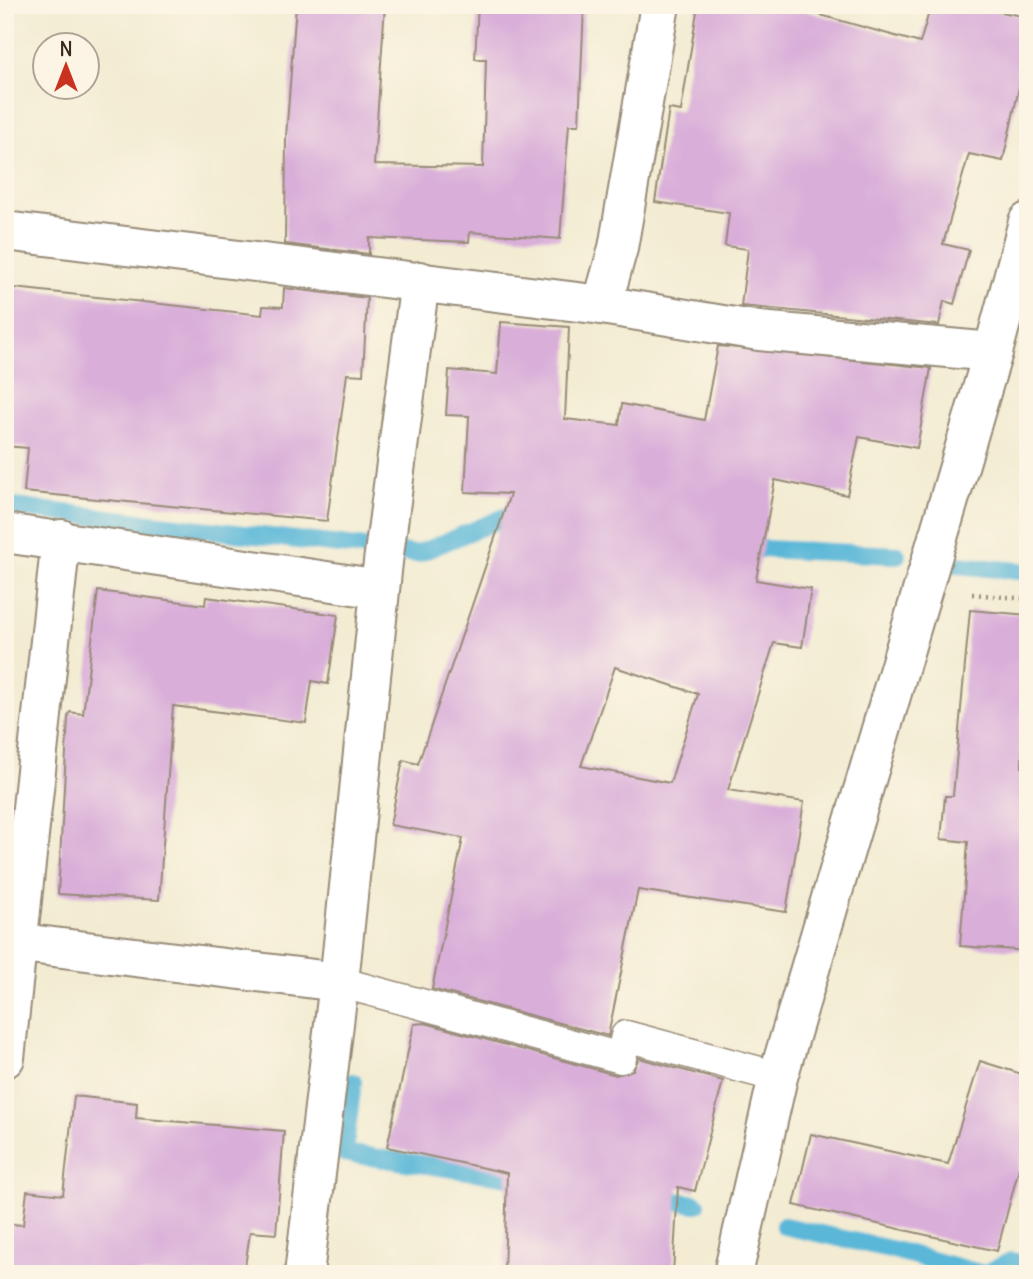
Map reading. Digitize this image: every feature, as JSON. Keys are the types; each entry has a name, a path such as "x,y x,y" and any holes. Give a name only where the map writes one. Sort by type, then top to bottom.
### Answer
{"street":[{"path":"602,305 618,248 660,5"},
{"path":"733,1274 778,1077 993,352 1028,222"},
{"path":"5,231 602,305 759,331 993,352"},
{"path":"304,1274 339,982 383,562 420,281"},
{"path":"5,533 383,562"},
{"path":"5,1058 12,942 61,539"},
{"path":"12,942 339,982"}],"lane":[{"path":"339,982 621,1058 626,1036 778,1077"}],"building":[{"path":"296,5 385,5 374,165 483,167 486,59 475,59 478,5 584,5 579,125 569,125 560,239 470,232 469,242 369,238 369,254 285,244 286,137"},
{"path":"698,5 785,5 920,43 931,5 963,5 1028,17 1028,47 1003,161 969,154 943,244 969,250 954,304 944,301 939,325 741,306 748,249 725,246 729,213 655,202 669,109 681,111"},
{"path":"5,287 262,315 263,306 283,307 284,288 367,298 363,375 347,374 327,521 24,492 28,448 5,446"},
{"path":"501,322 569,327 565,419 619,425 622,404 704,420 718,346 931,368 917,448 859,437 847,495 775,480 756,580 811,589 802,647 774,643 728,790 804,802 786,912 638,890 608,1036 432,989 463,838 390,825 403,760 418,764 510,494 465,492 469,416 446,415 449,370 497,374","holes":["615,667 698,694 670,783 581,766"]},
{"path":"98,591 205,605 206,597 338,615 328,684 312,681 306,723 173,706 159,900 58,894 68,717 70,712 83,714"},
{"path":"970,610 1028,615 1022,767 1028,767 1028,951 960,946 968,842 941,839 945,796 953,796"},
{"path":"425,1023 616,1075 633,1070 639,1058 723,1081 695,1191 678,1187 673,1274 504,1274 507,1173 387,1147 414,1024"},
{"path":"980,1061 1028,1076 1028,1134 997,1251 794,1205 811,1134 948,1164"},
{"path":"74,1096 137,1103 136,1118 284,1131 276,1234 250,1232 244,1274 6,1274 11,1224 23,1225 27,1191 63,1195"}],"waterway":[{"path":"5,506 417,554 510,515 523,517"},
{"path":"740,548 897,555"},
{"path":"957,565 1028,572"},
{"path":"353,1082 344,1153 530,1180"},
{"path":"655,1198 697,1204"},
{"path":"784,1226 890,1249 983,1274"},
{"path":"986,1274 1011,1261 1028,1264"}]}
